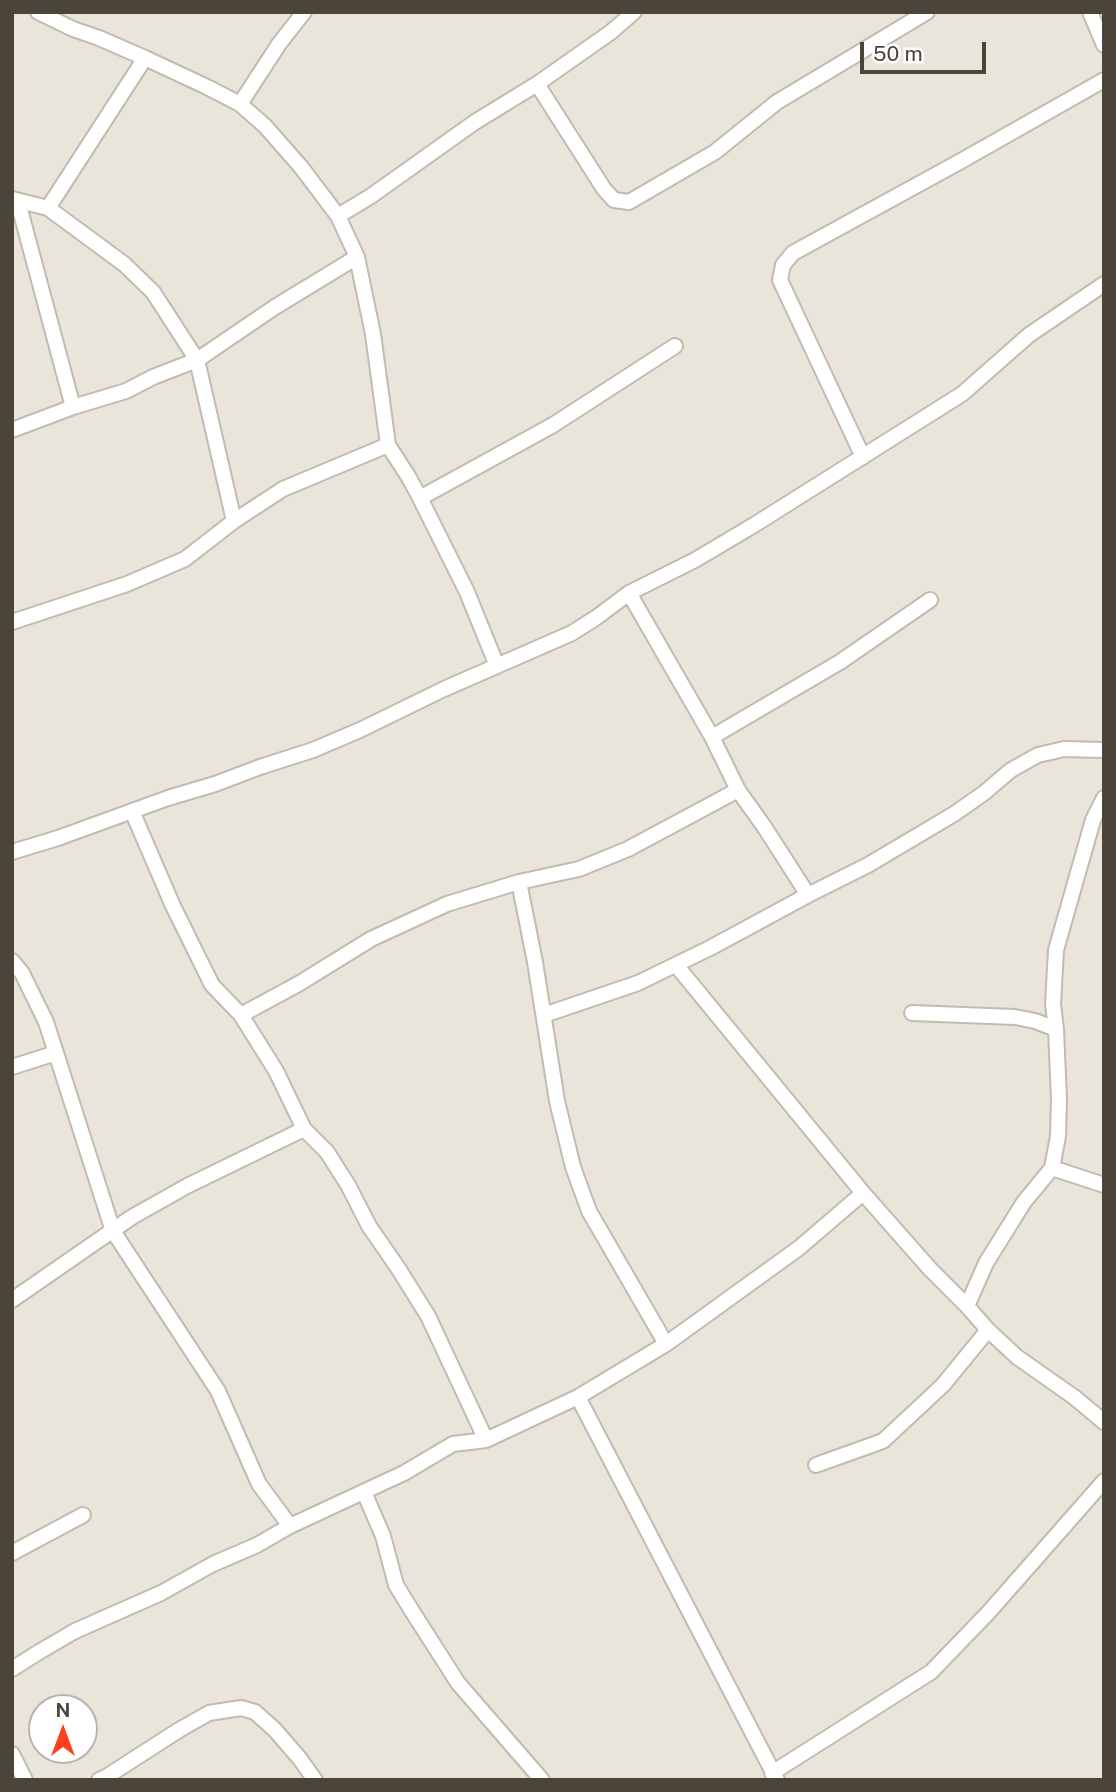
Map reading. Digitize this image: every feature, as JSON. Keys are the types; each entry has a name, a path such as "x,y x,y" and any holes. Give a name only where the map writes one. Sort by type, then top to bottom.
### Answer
{"street":[{"path":"38,12 145,58 240,104 265,126 301,167 338,216 357,257 373,334 387,445 420,498 467,592 497,666"},
{"path":"240,104 279,44 304,12"},
{"path":"338,216 371,196 475,122 537,84 611,32 634,12"},
{"path":"537,84 604,189 614,200 629,201 715,152 777,102 928,12"},
{"path":"1090,12 1104,45"},
{"path":"48,208 145,58"},
{"path":"863,457 780,280 783,265 793,253 1104,80"},
{"path":"73,407 15,201 48,208 124,264 153,292 197,359 234,521"},
{"path":"12,430 126,391 197,359 357,257"},
{"path":"12,852 313,750 572,633 629,593 695,560 962,394 1028,335 1104,284"},
{"path":"420,498 552,425 675,346"},
{"path":"12,622 127,584 186,559 234,521 283,489 387,445"},
{"path":"629,593 712,737 738,790 807,895"},
{"path":"712,737 840,662 930,600"},
{"path":"544,1015 638,984 868,865 954,814 1011,770 1038,755 1065,749 1104,750"},
{"path":"242,1015 300,984 370,939 447,904 579,869 628,849 738,790"},
{"path":"968,1306 986,1263 1024,1202 1052,1168 1058,1136 1059,1100 1053,1004 1056,950 1093,820 1104,798"},
{"path":"132,811 173,906 212,985 242,1015 276,1071 304,1129 327,1152 369,1226 428,1316 486,1440"},
{"path":"519,883 535,962 557,1101 573,1167 589,1211 666,1344"},
{"path":"12,961 22,973 46,1022 113,1231 218,1391 259,1484 290,1526"},
{"path":"676,965 863,1194 930,1269 1017,1357 1104,1422"},
{"path":"912,1013 1015,1017 1056,1029"},
{"path":"12,1068 56,1053"},
{"path":"12,1300 132,1217 187,1186 304,1129"},
{"path":"1052,1168 1104,1185"},
{"path":"12,1669 75,1631 161,1593 213,1564 404,1473 453,1444 486,1440 578,1397 666,1344 799,1248 863,1194"},
{"path":"816,1465 883,1441 943,1385 988,1330"},
{"path":"578,1397 774,1777 931,1672 988,1613 1104,1481"},
{"path":"364,1492 383,1536 396,1585 412,1611 458,1683 542,1780"},
{"path":"12,1553 83,1515"},
{"path":"104,1779 178,1730 209,1713 241,1708 255,1712 275,1730 315,1780"},
{"path":"12,1754 25,1780"}],"shaded area":[{"path":"12,12 1104,12 1104,1780 12,1780"}]}
